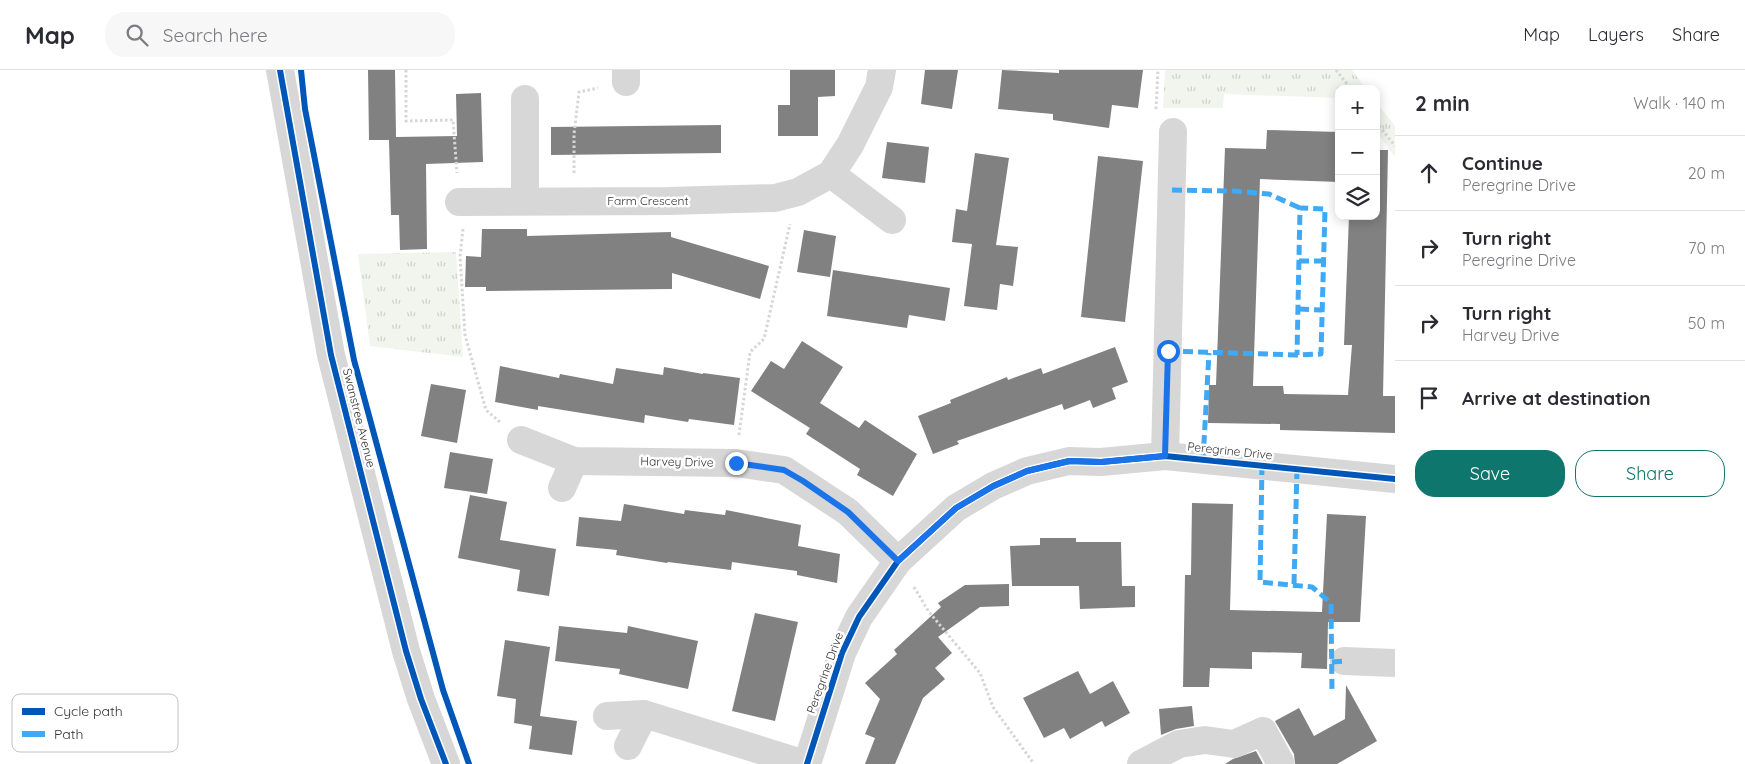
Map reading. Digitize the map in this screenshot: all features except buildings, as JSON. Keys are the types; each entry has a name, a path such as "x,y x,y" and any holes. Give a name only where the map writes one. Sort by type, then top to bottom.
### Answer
{"street":[{"name":"Swanstree Avenue","path":"280,70 332,356 406,651 421,699 446,764"},
{"path":"882,70 879,88 850,145 832,174 892,220"},
{"path":"525,99 525,201"},
{"path":"1165,456 1173,132"},
{"name":"Farm Crescent","path":"459,202 775,198 798,192 832,174"},
{"name":"Harvey Drive","path":"521,440 574,461 736,463 784,470 848,512 898,561"},
{"name":"Peregrine Drive","path":"607,716 644,714 806,764 842,653 859,616 898,561 956,508 994,486 1027,471 1070,461 1101,462 1165,456 1395,479"},
{"path":"562,488 574,461"},
{"path":"1344,661 1395,663"},
{"path":"628,746 644,714"},
{"path":"1142,764 1180,744 1205,740 1234,744 1263,731 1280,762"}],"path":[{"path":"406,70 406,121 453,120 459,202"},
{"path":"1158,70 1156,118 1173,132"},
{"path":"1336,70 1348,85"},
{"path":"573,201 574,134 579,92 626,76"},
{"path":"1380,127 1395,146"},
{"path":"736,463 750,352 764,339 798,192"},
{"path":"460,256 465,335 486,410 521,440"},
{"path":"898,561 929,612 980,673 993,707 1034,764"}],"green space":[{"path":"1165,70 1352,70 1363,85 1335,85 1335,98 1224,94 1223,108 1163,108"},
{"path":"1380,107 1395,126 1395,157 1380,136"},
{"path":"456,252 463,357 370,346 358,254"}],"marked path":[{"path":"1172,190 1234,191 1269,194 1300,208"},
{"path":"1168,351 1297,355 1321,354 1325,209 1300,208 1297,355"},
{"path":"1299,261 1324,261"},
{"path":"1299,309 1322,310"},
{"path":"1203,460 1209,353"},
{"path":"1262,465 1260,582 1312,587 1331,603 1332,693"},
{"path":"1294,584 1297,469"},
{"path":"1332,662 1344,661"}],"cycle path":[{"path":"280,70 331,355 406,651 421,699 446,764"},
{"path":"301,70 305,109 354,360 443,690 469,764"},
{"path":"807,764 842,653 859,617 898,561 956,508 993,486 1027,471 1069,461 1101,462 1165,456 1395,479"}],"route":[{"path":"736,463 784,470 803,481 848,512 898,561 956,508 994,486 1027,471 1070,461 1101,462 1165,456 1168,351"}]}
